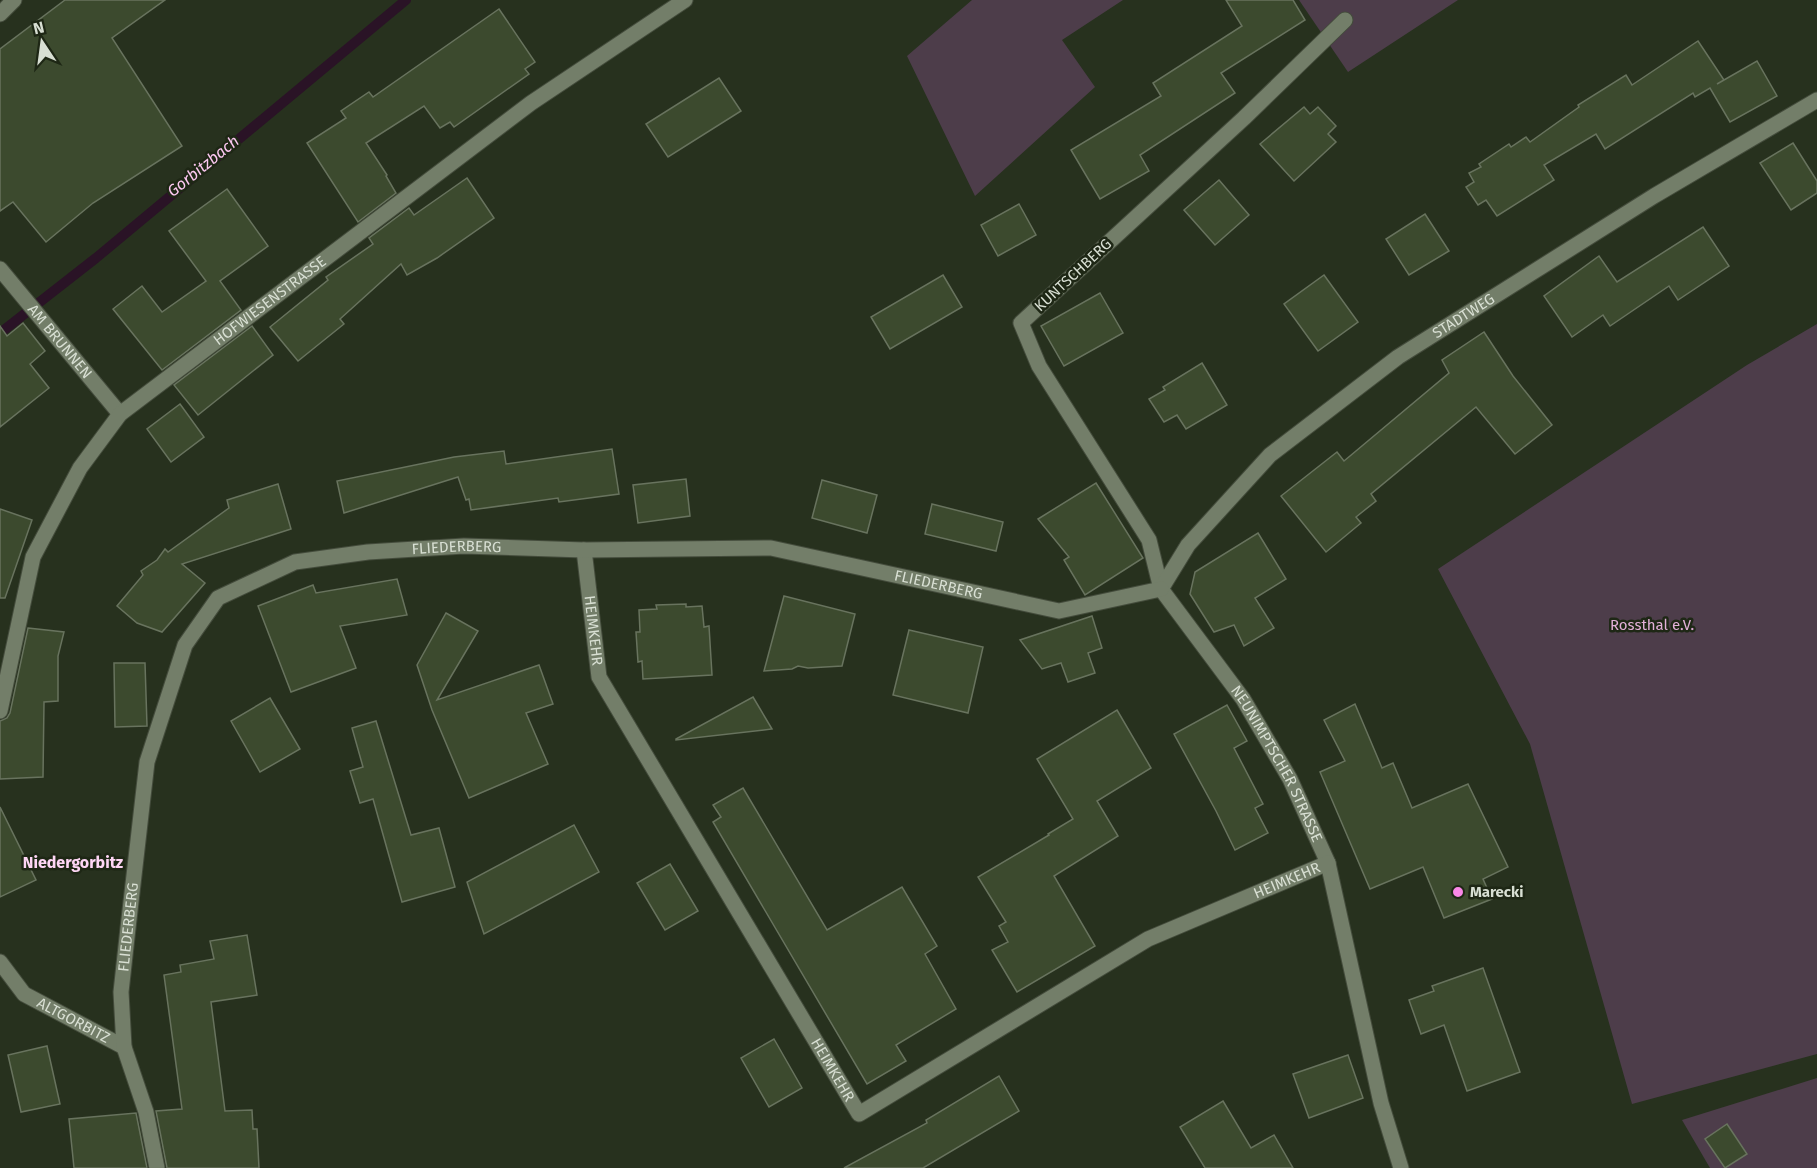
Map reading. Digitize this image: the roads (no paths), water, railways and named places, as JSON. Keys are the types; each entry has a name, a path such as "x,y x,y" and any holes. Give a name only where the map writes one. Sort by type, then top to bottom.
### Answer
{"street":[{"path":"0,14 14,0"},
{"name":"HOFWIESENSTRASSE","path":"0,711 33,558 80,468 120,414 531,103 684,0"},
{"name":"KUNTSCHBERG","path":"1161,589 1149,540 1039,366 1021,323 1244,118 1345,20"},
{"name":"STADTWEG","path":"1161,589 1188,545 1270,455 1398,357 1654,196 1817,100"},
{"name":"AM BRUNNEN","path":"0,269 120,414"},
{"name":"FLIEDERBERG","path":"158,1168 146,1112 124,1047 121,992 147,762 185,645 218,598 295,562 368,552 464,546 584,550 771,548 1059,611 1161,589"},
{"name":"HEIMKEHR","path":"584,550 598,677 859,1114 1148,939 1328,863"},
{"name":"NEUNIMPTSCHER STRASSE","path":"1161,589 1243,699 1290,779 1328,863 1381,1103 1401,1168"},
{"name":"ALTGORBITZ","path":"0,962 24,994 124,1047"}],"waterway":[{"name":"Gorbitzbach","path":"0,333 96,258 406,0"}],"place":[{"name":"Marecki","path":"1458,892"}],"district":[{"name":"Niedergorbitz","path":"73,862"}],"park label":[{"name":"Rossthal e.V.","path":"1652,625"}]}
